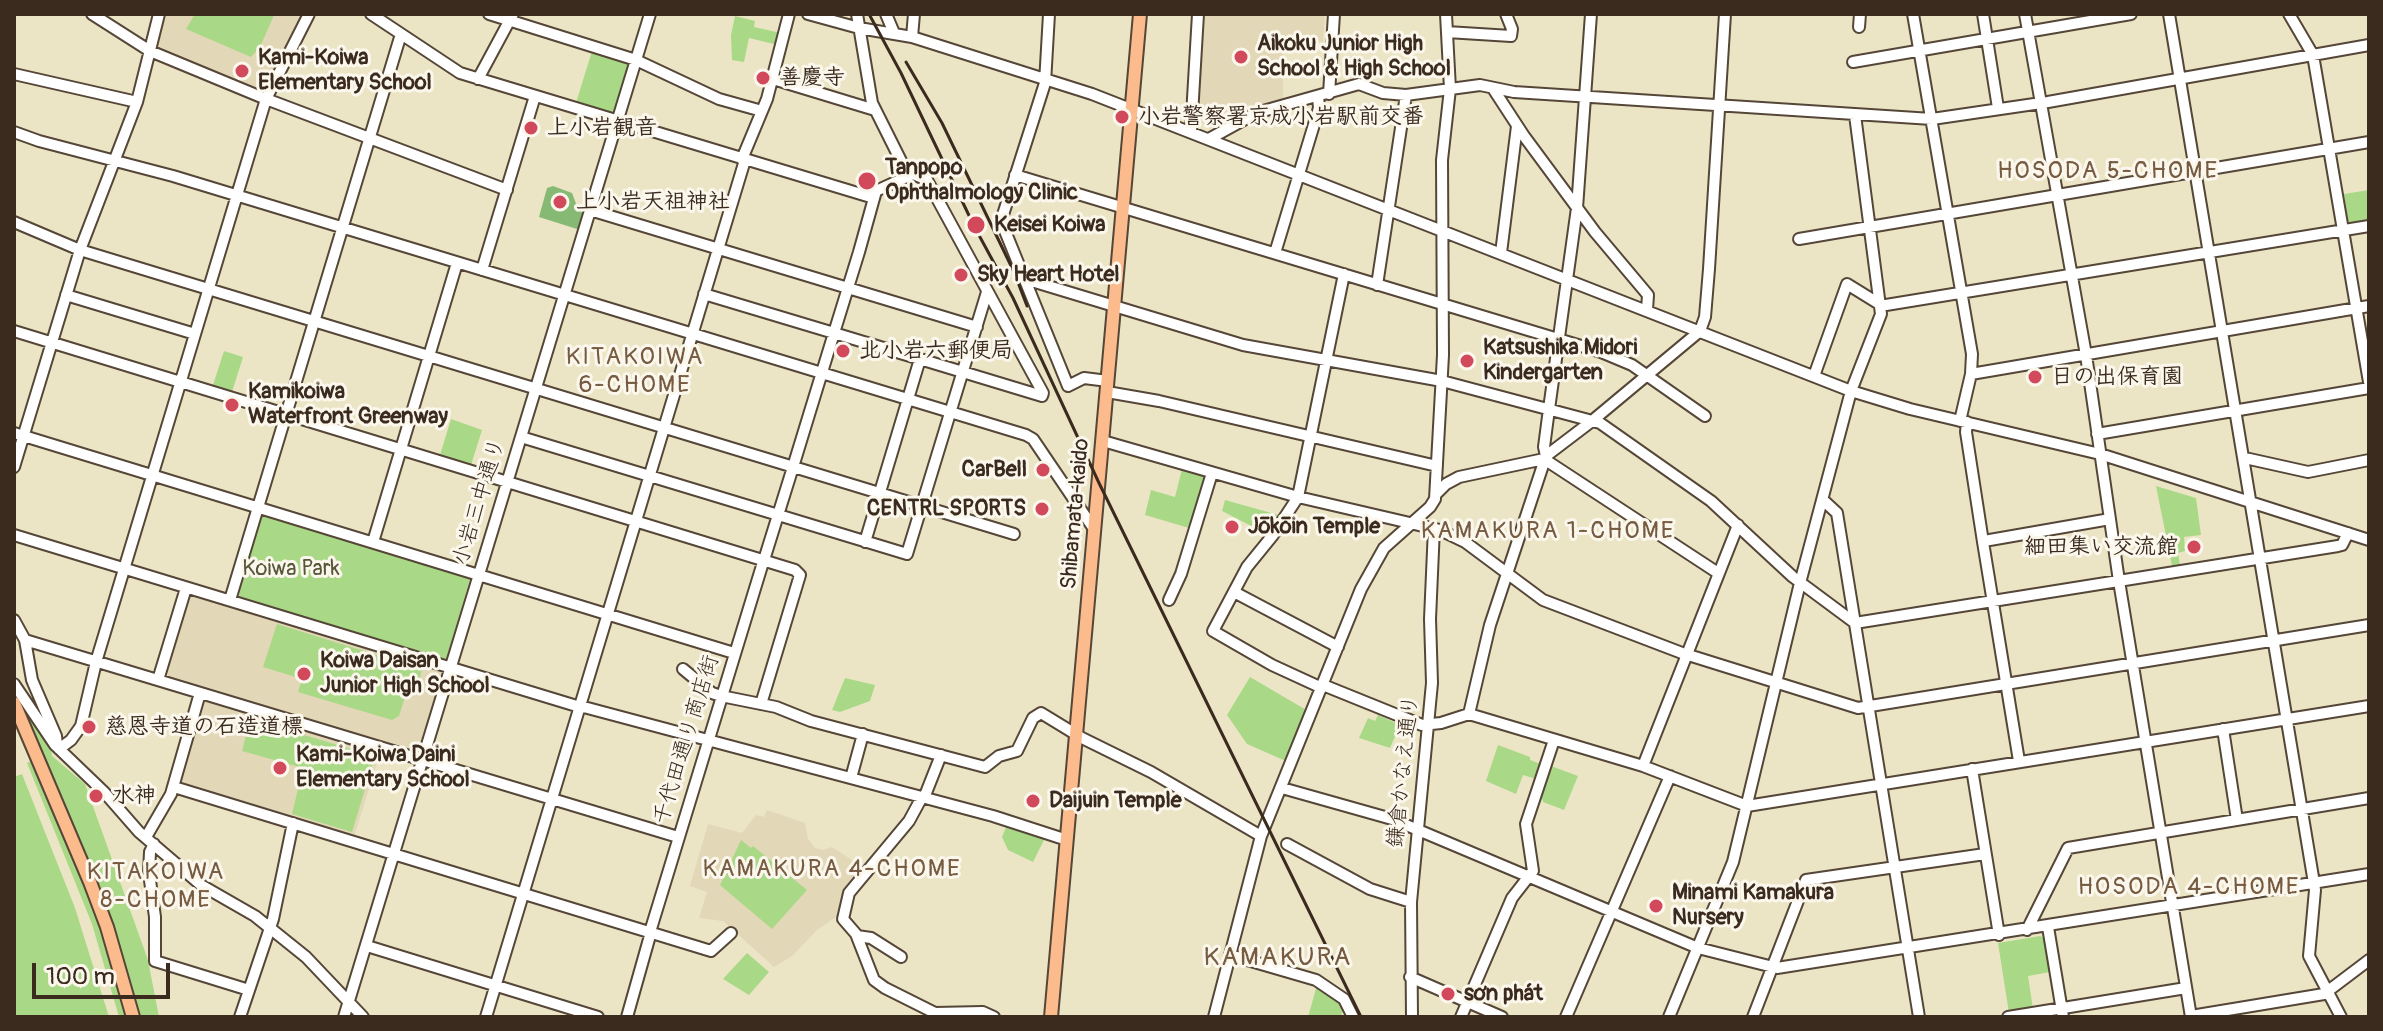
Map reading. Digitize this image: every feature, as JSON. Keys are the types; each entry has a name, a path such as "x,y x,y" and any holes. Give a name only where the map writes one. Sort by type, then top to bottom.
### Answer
{"main road":[{"name":"Shibamata-kaido","path":"1051,1017 1140,14"},
{"path":"14,703 90,882 107,927 133,1017"}],"street":[{"path":"92,14 150,51 266,99 507,190"},
{"path":"14,467 19,435 80,250 137,102 159,14"},
{"path":"58,748 71,740 81,726 96,662 266,99 309,14"},
{"path":"371,14 457,72 874,198 876,191 908,175 920,175 929,184 1043,393 1042,396 704,294"},
{"path":"489,14 511,18 636,60 719,99 762,111"},
{"name":"小岩三中通り","path":"344,1017 650,14"},
{"path":"486,1017 744,159 773,79 789,14"},
{"path":"808,14 859,28 912,37 1046,77 1851,391 1963,422 2100,454 2369,540"},
{"path":"857,14 875,110 908,175"},
{"path":"886,14 894,33"},
{"path":"912,37 914,14"},
{"path":"1049,14 1046,77 1001,221 1068,386 1084,378 1437,466"},
{"path":"1191,132 1198,14"},
{"path":"1275,253 1326,93 1334,14"},
{"path":"1434,499 1442,381 1444,139 1450,89 1446,14"},
{"path":"1447,32 1511,36 1512,29 1506,14"},
{"path":"1469,714 1490,625 1545,458 1577,208 1591,14"},
{"path":"1214,1017 1261,836 1371,569 1384,548 1446,484 1459,477 1545,458 1700,331 1706,301 1725,14"},
{"path":"1859,27 1860,14"},
{"path":"1913,14 1972,354 1963,422 2019,761"},
{"path":"1983,14 1998,108"},
{"path":"2025,14 2086,355 2119,581 2191,1016 2327,992 2369,960"},
{"path":"1853,62 2028,32 2078,19 2127,14"},
{"path":"2169,14 2314,883 2309,956 2341,1017"},
{"path":"2289,14 2313,55 2369,382"},
{"path":"478,79 511,18"},
{"path":"230,600 401,34"},
{"path":"1209,139 1256,113 1359,84 1383,93 1406,95 1480,85 1497,90 1932,119 2369,45"},
{"path":"14,74 137,102"},
{"path":"773,79 875,110"},
{"path":"1497,90 1517,126 1577,208 1648,295 1647,310"},
{"path":"1377,285 1406,95"},
{"path":"482,270 535,96"},
{"path":"1669,1017 1729,874 1800,583 1851,391 1881,314 1855,115"},
{"path":"1501,253 1517,126"},
{"path":"14,132 342,227 1030,437 1094,529"},
{"path":"1799,239 2369,142"},
{"path":"1015,175 1614,357 1705,416"},
{"name":"千代田通り商店街","path":"627,1017 678,837 874,198"},
{"path":"590,210 977,327"},
{"path":"14,222 80,250 1014,534"},
{"path":"1814,376 1847,284 1881,305 2369,226"},
{"path":"373,542 457,263"},
{"path":"1344,274 1298,497 1247,567 1213,631 1272,665 1410,722 1429,725 1469,714 1643,766 1747,806 2369,706"},
{"path":"1025,279 1243,345 1442,381 1600,423 1711,501 1800,583 1855,623 2338,546 2342,545 2348,533"},
{"path":"521,437 907,554 987,292"},
{"path":"66,295 195,334"},
{"path":"1971,374 2369,306"},
{"path":"14,331 795,570 800,575 761,704"},
{"path":"865,542 920,359"},
{"path":"2097,434 2369,388"},
{"path":"19,435 734,653"},
{"path":"1103,441 1298,497 1434,528 1461,540 1543,600 1687,655 1858,708 2369,625"},
{"path":"1545,458 1718,573"},
{"path":"2245,458 2308,472 2369,460"},
{"path":"1169,600 1181,574 1212,473"},
{"path":"1823,500 1837,513 1919,1017"},
{"path":"1984,541 2110,519"},
{"path":"1643,766 1738,525"},
{"name":"鎌倉かなえ通り","path":"1412,1017 1411,902 1432,683 1430,619 1434,528"},
{"path":"14,535 580,706 923,797 1067,840"},
{"path":"158,680 186,588"},
{"path":"1234,592 1338,647"},
{"path":"14,620 25,640 32,680 56,736 58,748"},
{"path":"25,640 678,837"},
{"path":"683,669 712,693 721,696 761,704 985,767 999,756 1017,751 1033,718 1041,713 1261,836"},
{"path":"14,684 58,748 150,841 201,885 255,916 306,957 363,1017"},
{"path":"200,693 174,787 150,841 155,961 249,990"},
{"path":"2223,729 2237,820"},
{"path":"851,778 863,734"},
{"path":"1461,1017 1512,898 1533,867 1526,824 1554,740"},
{"path":"941,755 909,821 849,893 843,919 857,936 874,980 885,988 935,1013 983,1012 994,1017"},
{"path":"1972,769 1999,935"},
{"path":"1566,1017 1670,776"},
{"path":"174,787 713,951 731,933"},
{"path":"1282,788 1392,819 1698,948 1772,967 1999,935 2369,874"},
{"path":"2027,930 2068,848 2369,798"},
{"path":"240,1017 270,929 293,823"},
{"path":"1287,844 1370,889 1411,902"},
{"path":"1753,1017 1806,880 1985,854"},
{"path":"2048,927 2062,1013"},
{"path":"857,936 871,938 901,957"},
{"path":"367,946 598,1017"},
{"path":"1230,955 1316,980 1344,999 1353,1017"},
{"path":"1410,977 1502,1017"},
{"path":"2008,1017 2062,1013 2186,988"}],"shaded area":[{"name":"Kami-Koiwa Elementary School","path":"165,14 304,14 261,92 160,51 157,46"},
{"name":"Aikoku Junior High School & High School","path":"1202,14 1325,14 1323,42 1283,40 1283,98 1254,109 1218,130 1196,120"},
{"name":"Koiwa Daisan Junior High School","path":"192,595 441,672 443,676 419,752 417,754 168,678 166,673 188,598"},
{"name":"Kami-Koiwa Daini Elementary School","path":"204,699 380,753 354,837 180,783"},
{"path":"767,810 805,823 808,839 815,848 823,850 832,847 864,868 843,895 839,915 817,930 792,956 774,967 723,921 699,918 707,892 690,886 708,824 742,833 756,815 764,817"}],"green space":[{"path":"195,14 274,15 260,47 251,57 186,29"},
{"path":"735,16 755,21 754,27 781,33 778,45 749,38 744,62 732,60 731,35"},
{"path":"592,51 628,64 615,110 610,113 576,103"},
{"path":"553,186 572,193 578,209 583,213 577,229 539,217 547,188"},
{"path":"2369,190 2369,220 2348,223 2344,194"},
{"path":"224,351 243,357 232,392 213,385"},
{"path":"451,419 482,430 471,465 440,455"},
{"path":"1182,469 1204,475 1206,479 1189,528 1145,515 1151,490 1175,497"},
{"path":"2156,486 2196,498 2201,535 2184,537 2185,551 2178,553 2180,565 2172,566"},
{"path":"1225,500 1282,516 1272,531 1267,529 1265,533 1222,511"},
{"name":"Koiwa Park","path":"262,515 470,579 446,661 238,597"},
{"path":"277,624 422,669 419,682 409,684 399,716 392,720 298,692 302,679 263,667"},
{"path":"1250,677 1308,711 1288,762 1247,744 1227,715"},
{"path":"845,678 875,685 870,701 840,712 832,710"},
{"path":"15,692 51,748 52,756 85,784 148,960 159,1017 139,1017 113,928 90,865"},
{"path":"1378,715 1400,725 1390,748 1359,738 1368,718 1375,721"},
{"path":"250,719 375,756 352,832 292,814 303,768 242,751"},
{"path":"1498,745 1541,764 1536,779 1523,775 1516,794 1486,781"},
{"path":"33,760 91,900 127,1017 119,1017 92,924 27,763"},
{"path":"1551,766 1578,776 1564,810 1543,802 1541,795"},
{"path":"22,774 75,908 109,1017 14,1017 14,777"},
{"path":"1007,825 1045,838 1033,862 1008,850 1002,837"},
{"path":"741,840 751,848 753,846 807,890 772,929 720,885"},
{"path":"2040,936 2046,939 2050,972 2028,976 2033,1009 2009,1013 1998,943"},
{"path":"747,953 769,972 749,995 723,979"},
{"path":"1317,985 1340,1001 1343,1010 1341,1017 1308,1017"}],"railway":[{"path":"869,14 1013,298 1099,483 1361,1017"},
{"path":"906,62 942,123 1014,272 1027,306"}],"place":[{"name":"Aikoku Junior High School & High School","path":"1241,57"},
{"name":"Kami-Koiwa Elementary School","path":"242,71"},
{"name":"善慶寺","path":"763,78"},
{"name":"小岩警察署京成小岩駅前交番","path":"1122,117"},
{"name":"上小岩観音","path":"531,128"},
{"name":"Tanpopo Ophthalmology Clinic","path":"867,181"},
{"name":"上小岩天祖神社","path":"560,202"},
{"name":"Keisei Koiwa","path":"976,225"},
{"name":"Sky Heart Hotel","path":"961,275"},
{"name":"北小岩六郵便局","path":"843,351"},
{"name":"Katsushika Midori Kindergarten","path":"1467,361"},
{"name":"日の出保育園","path":"2035,377"},
{"name":"Kamikoiwa Waterfront Greenway","path":"232,405"},
{"name":"CarBell","path":"1043,470"},
{"name":"CENTRL SPORTS","path":"1042,509"},
{"name":"Jōkōin Temple","path":"1232,527"},
{"name":"細田集い交流館","path":"2194,547"},
{"name":"Koiwa Daisan Junior High School","path":"304,674"},
{"name":"慈恩寺道の石造道標","path":"89,727"},
{"name":"Kami-Koiwa Daini Elementary School","path":"280,768"},
{"name":"水神","path":"96,796"},
{"name":"Daijuin Temple","path":"1033,801"},
{"name":"Minami Kamakura Nursery","path":"1656,906"},
{"name":"sơn phát","path":"1448,994"}],"district":[{"name":"HOSODA 5-CHOME","path":"2108,172"},
{"name":"KITAKOIWA 6-CHOME","path":"635,372"},
{"name":"KAMAKURA 1-CHOME","path":"1548,532"},
{"name":"KAMAKURA 4-CHOME","path":"832,870"},
{"name":"KITAKOIWA 8-CHOME","path":"156,887"},
{"name":"HOSODA 4-CHOME","path":"2189,888"},
{"name":"KAMAKURA","path":"1278,958"}]}
